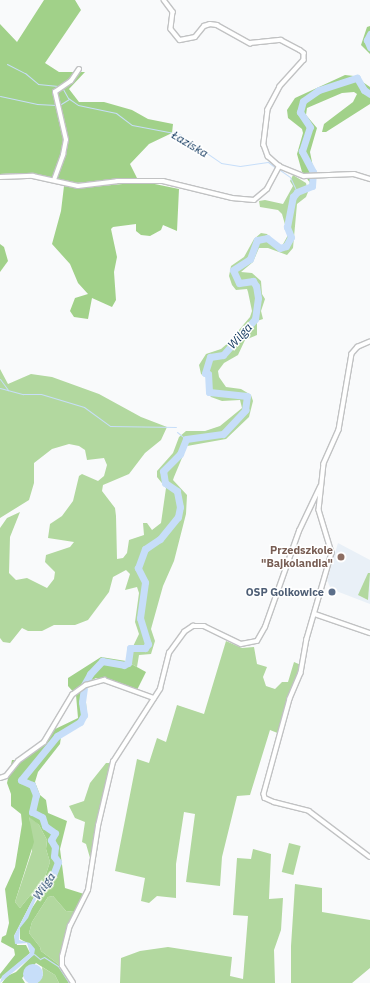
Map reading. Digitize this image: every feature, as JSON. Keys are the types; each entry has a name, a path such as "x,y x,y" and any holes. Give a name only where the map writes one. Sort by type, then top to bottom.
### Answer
{"street":[{"path":"164,0 173,12 171,29 180,40 195,37 204,26 210,24 217,25 250,43 281,40 304,53 304,60 273,99 264,122 265,151 279,166 304,176 354,174 370,179"},
{"path":"54,180 66,140 55,92 71,81 79,69"},
{"path":"0,177 33,176 78,186 123,181 163,182 225,196 254,200 267,189 279,166"},
{"path":"370,342 358,347 352,354 339,430 324,464 320,486 320,518 332,553 303,652 301,673 290,699 264,794 265,798 274,802 309,811 370,857"},
{"path":"73,983 62,966 62,957 70,926 88,890 110,769 119,748 160,689 165,666 175,642 193,626 204,626 241,644 257,641 265,627 299,531 320,486"},
{"path":"315,614 370,633"},
{"path":"0,778 6,776 18,761 44,742 72,695 84,686 104,680 154,698"}],"shaded area":[{"path":"338,543 370,560 370,604 331,589 327,580"}],"green space":[{"path":"44,0 75,0 81,10 45,63 59,72 85,72 69,89 79,102 104,102 132,110 148,119 173,124 172,133 149,144 130,164 137,178 76,183 30,173 0,174 0,24 17,42"},
{"path":"370,26 370,54 361,45 367,27"},
{"path":"345,75 354,76 370,87 370,104 326,132 322,132 324,124 353,102 357,94 354,92 342,93 307,108 306,115 317,128 310,152 314,172 311,184 302,172 297,154 303,133 302,129 288,118 287,110 295,98"},
{"path":"293,175 306,183 308,192 306,197 297,204 293,248 287,255 268,248 259,248 253,262 241,272 252,273 261,281 262,294 265,299 261,311 263,319 257,321 257,335 245,340 238,355 224,363 218,371 219,377 226,387 241,389 251,395 253,401 249,417 226,439 187,446 173,480 187,495 186,514 174,561 163,586 151,629 155,641 151,654 139,655 137,667 126,661 139,634 135,622 139,593 137,587 125,590 130,574 126,570 113,577 109,592 88,620 75,625 54,625 42,631 28,631 22,628 10,643 3,642 0,638 0,528 7,518 20,512 10,537 9,573 16,580 27,578 47,588 54,579 55,572 45,562 46,555 70,547 74,542 48,538 50,524 62,516 73,501 79,476 82,474 98,481 104,476 107,465 104,458 87,460 85,450 79,446 69,444 52,449 34,463 34,483 29,500 0,518 0,369 8,384 31,374 52,377 99,394 141,417 167,427 161,440 145,453 129,474 103,485 102,491 115,508 117,559 123,558 127,553 129,540 144,535 143,523 147,523 152,530 161,523 166,488 157,477 157,471 173,453 179,437 186,431 205,431 220,426 242,408 240,400 222,401 211,397 207,392 210,380 201,374 199,365 206,354 221,349 228,343 250,317 252,311 247,289 236,290 232,285 229,276 231,266 244,257 254,239 261,233 267,234 276,246 282,246 288,235 282,214 278,210 260,207 259,201 265,200 283,204 293,186 290,181"},
{"path":"145,182 179,189 177,231 163,225 161,230 150,236 141,235 136,231 136,224 113,227 111,229 117,257 114,272 116,300 112,307 92,298 88,319 74,317 70,311 75,298 88,294 78,283 70,264 52,244 61,211 64,186 78,188"},
{"path":"0,244 4,247 8,261 0,272"},
{"path":"368,573 370,573 368,600 358,595"},
{"path":"226,641 242,648 254,647 257,664 267,667 263,677 266,686 275,689 282,682 288,682 294,662 301,665 301,673 288,698 280,734 270,730 250,795 237,796 222,857 220,886 186,882 195,814 184,812 176,864 176,898 157,896 149,903 141,901 145,878 115,871 137,759 149,763 157,738 166,742 177,705 204,714"},
{"path":"101,657 126,661 146,672 137,690 106,678 96,678 82,685 85,689 87,716 61,737 60,744 38,772 35,782 40,795 46,800 48,813 67,821 60,849 65,888 84,894 75,912 66,911 53,896 48,897 32,922 29,933 40,947 41,951 62,967 72,983 59,983 55,975 36,963 22,978 25,983 2,983 7,976 16,972 32,956 32,946 20,939 20,926 58,869 56,868 46,884 34,897 14,936 17,945 26,945 30,953 0,979 0,974 15,955 14,949 1,942 2,937 6,935 9,923 5,889 15,867 22,824 21,814 11,806 11,794 7,783 12,760 20,760 39,745 49,732 78,718 76,695 68,686 68,678","holes":["29,817 39,825 47,840 46,849 50,862 45,877 20,908 15,902 34,842"]},
{"path":"106,763 111,763 97,821 93,859 90,858 86,844 82,842 85,822 75,818 69,806 84,801 90,783"},
{"path":"29,816 39,825 47,840 46,849 50,862 45,877 20,908 15,902 32,851"},
{"path":"289,843 301,846 293,875 282,872"},
{"path":"253,849 271,854 269,899 283,898 281,930 274,950 275,983 120,983 121,958 140,951 168,947 232,957 230,976 243,979 248,916 233,915 237,858 251,859"},
{"path":"295,884 322,888 322,912 370,920 370,968 352,983 291,983 291,946"},
{"path":"53,896 66,911 75,912 61,952 62,967 41,951 40,947 29,933 32,922 48,897"},
{"path":"42,967 55,975 59,983 37,983 43,975"}],"water":[{"path":"55,868 59,868 54,877 36,899 28,918 20,928 19,940 30,943 35,949 34,955 0,983 2,976 30,953 27,943 15,944 14,936 34,897 46,884"},
{"path":"33,964 40,967 43,974 40,981 33,984 26,981 23,974 26,967"}],"waterway":[{"name":"Wilga","path":"370,34 367,40 370,47"},
{"path":"7,64 25,73 38,84 58,86"},
{"name":"Wilga","path":"84,685 90,674 102,661 124,665 128,663 130,648 145,648 148,644 140,618 145,582 138,568 145,549 160,539 178,517 180,507 177,491 165,483 163,471 180,454 186,439 223,434 245,410 247,396 209,392 208,374 205,373 210,357 223,355 255,319 258,298 256,286 253,281 239,283 233,270 250,259 257,240 267,238 280,248 286,246 291,237 287,227 293,197 297,192 312,186 313,172 302,151 310,127 300,112 303,101 319,90 357,78 364,90 370,94"},
{"name":"Łaziska","path":"63,89 68,98 78,105 116,113 132,125 179,134 221,163 240,166 268,162 276,168"},
{"name":"Łaziska","path":"0,96 37,104 56,105"},
{"name":"Łaziska","path":"61,104 69,99"},
{"name":"Łaziska","path":"280,170 290,177 297,192"},
{"path":"0,379 8,390"},
{"path":"0,388 23,394 41,394 84,407 110,426 176,427"},
{"path":"177,432 186,439"},
{"name":"Wilga","path":"53,875 58,862 54,856 55,847 51,840 55,833 45,826 42,817 32,812 36,795 32,785 21,780 57,736 80,722 84,715 82,702 84,688"},
{"path":"34,954 40,959 44,957 58,966 69,983"}],"place":[{"name":"Przedszkole \"Bajkolandia\"","path":"341,557"},
{"name":"OSP Golkowice","path":"332,592"}]}
